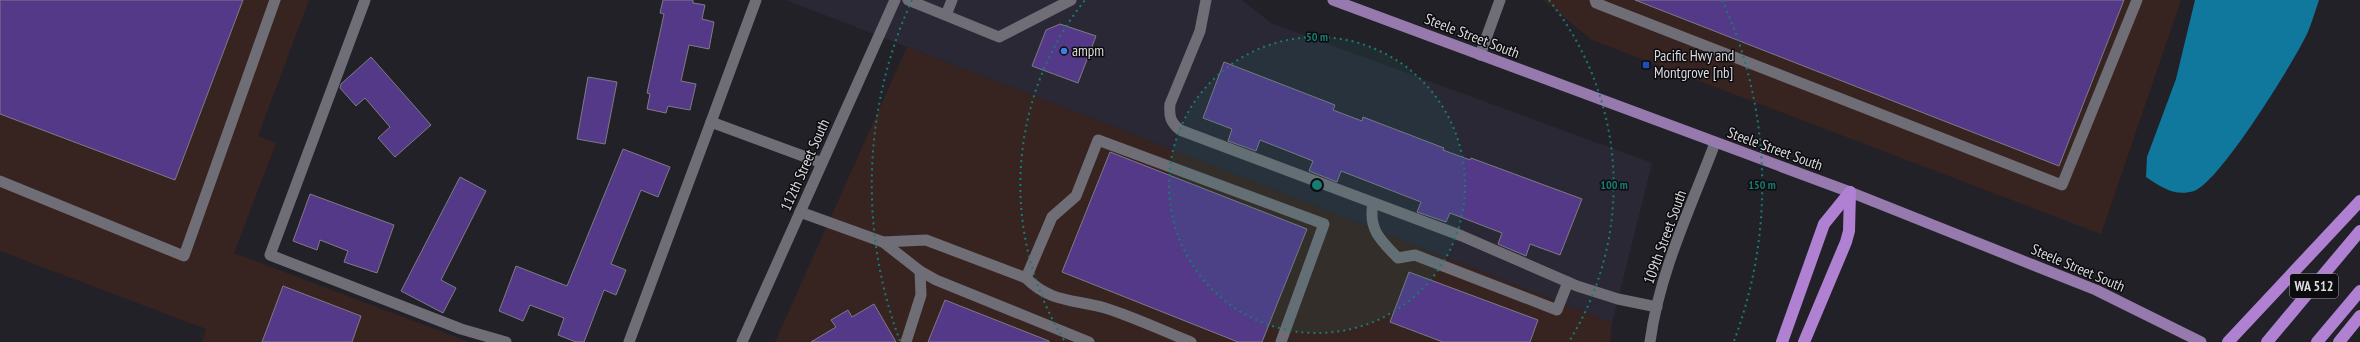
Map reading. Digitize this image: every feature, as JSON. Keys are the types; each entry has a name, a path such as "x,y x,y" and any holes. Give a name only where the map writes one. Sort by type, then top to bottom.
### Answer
{"highway":[{"path":"1782,342 1824,224 1850,192"},
{"path":"1804,342 1850,231 1850,192"},
{"path":"2228,342 2360,201"},
{"name":"WA 512","path":"2267,342 2360,231"},
{"name":"WA 512","path":"2316,342 2360,291"},
{"path":"2339,342 2360,316"}],"main road":[{"path":"0,181 184,256 275,0"},
{"path":"365,0 270,255 461,329 506,342"},
{"path":"628,342 756,0"},
{"name":"112th Street South","path":"742,342 895,0"},
{"path":"908,0 999,37 1071,0"},
{"path":"946,15 952,0"},
{"path":"1206,0 1200,31 1170,104 1169,114 1172,124 1190,134 1462,236 1568,282 1618,299 1657,307"},
{"name":"Steele Street South","path":"1333,0 1850,192 2096,290 2201,342"},
{"path":"1480,55 1500,0"},
{"path":"1595,0 1596,3 2062,185 2137,0"},
{"path":"711,122 822,163"},
{"path":"1026,278 1040,250 1052,217 1076,196 1098,140 1324,224 1281,342"},
{"name":"109th Street South","path":"1650,342 1657,307 1673,255 1715,143"},
{"path":"1373,203 1370,218 1379,239 1398,258 1415,256 1557,310 1568,282"},
{"path":"800,212 883,242 920,271 936,280 1089,342"},
{"path":"883,242 926,240 1026,278 1036,288 1066,302 1104,308 1191,342"},
{"path":"906,342 921,295 920,271"}],"shaded area":[{"path":"0,0 309,0 258,136 276,143 234,253 469,342 202,342 206,329 0,251"},
{"path":"786,0 1242,0 1271,23 1652,163 1612,323 1112,126"},
{"path":"1543,0 2181,0 2101,234 1592,40"},
{"path":"907,47 1612,323 1610,342 775,342"}],"water":[{"path":"2195,0 2319,0 2309,30 2299,49 2255,120 2221,167 2206,183 2194,191 2181,193 2168,190 2146,177 2147,157 2176,79"}],"building":[{"path":"0,0 243,0 175,180 0,114"},
{"path":"663,0 693,0 693,3 705,5 702,19 714,22 709,49 689,45 681,81 696,84 690,110 668,106 666,113 647,109 650,94 647,93 664,14 660,13"},
{"path":"1635,0 2124,0 2059,166"},
{"name":"ampm","path":"1060,24 1096,36 1078,83 1032,66 1046,30"},
{"path":"371,57 431,125 395,157 378,138 390,127 365,98 356,106 340,88 341,84"},
{"path":"1224,62 1335,105 1333,110 1362,121 1363,117 1444,148 1443,150 1470,160 1471,158 1582,199 1560,255 1530,244 1526,256 1498,244 1502,233 1450,213 1446,222 1417,212 1421,202 1341,171 1337,182 1309,171 1313,161 1260,140 1256,151 1228,141 1232,129 1203,118"},
{"path":"588,77 617,82 605,144 577,139"},
{"path":"623,149 670,167 658,197 641,190 611,264 626,270 616,295 604,290 584,342 576,342 558,335 564,318 530,305 523,321 499,311 516,266 567,286"},
{"path":"1110,152 1307,229 1262,342 1238,342 1062,272"},
{"path":"460,177 486,191 441,280 456,288 443,313 401,291"},
{"path":"310,194 394,225 377,273 344,262 348,251 320,240 317,250 293,241"},
{"path":"1409,272 1538,320 1530,342 1443,342 1390,322"},
{"path":"283,286 361,316 352,342 262,342"},
{"path":"945,300 1049,341 1049,342 928,342"},
{"path":"874,304 896,342 811,342 836,327 831,320 848,310 852,317"}],"place":[{"name":"ampm","path":"1064,51"},
{"name":"Pacific Hwy and Montgrove [nb]","path":"1646,65"}]}
